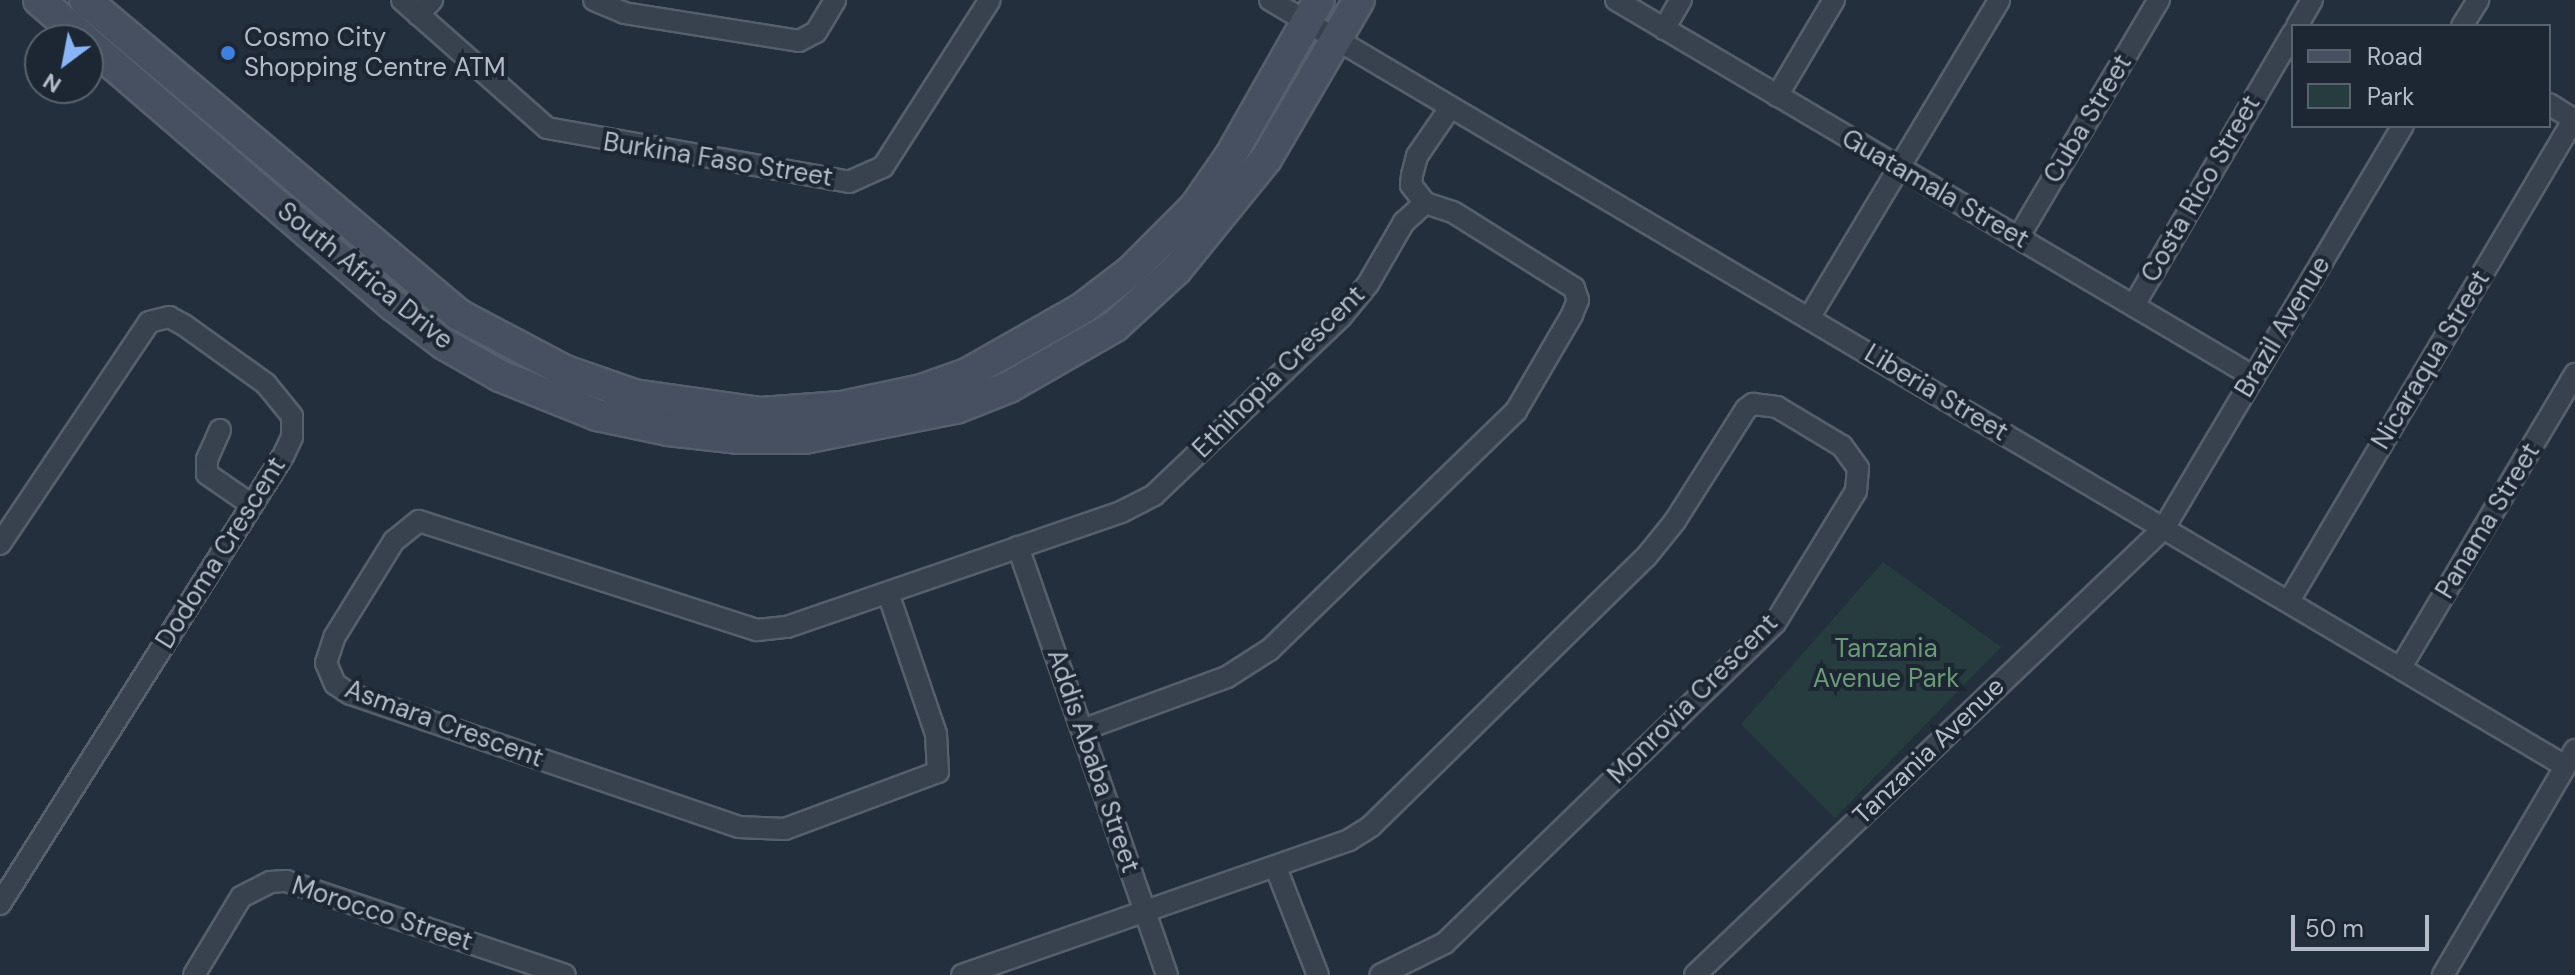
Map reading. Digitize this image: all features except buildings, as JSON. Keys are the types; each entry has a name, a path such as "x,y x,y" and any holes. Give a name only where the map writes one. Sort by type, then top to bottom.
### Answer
{"street":[{"name":"South Africa Drive","path":"39,0 67,24"},
{"name":"South Africa Drive","path":"85,0 459,315 550,364 634,395 761,413 842,407 922,390 978,369 1083,308 1131,271 1195,207 1231,155 1312,11"},
{"name":"Burkina Faso Street","path":"402,0 425,8 547,128 849,182 883,167 990,0"},
{"path":"594,0 624,13 799,41 816,32 835,0"},
{"name":"Liberia Street","path":"1270,0 1312,11 1335,41 2401,667 2570,758"},
{"name":"South Africa Drive","path":"104,56 444,344 500,376 597,415 738,438 804,438 956,408 1091,343 1155,290 1209,233 1266,159 1359,0"},
{"name":"Guatamala Street","path":"1616,0 2254,377"},
{"path":"1664,29 1681,0"},
{"path":"1777,96 1834,0"},
{"path":"1809,318 1999,0"},
{"name":"Cuba Street","path":"2018,238 2159,0"},
{"path":"2298,24 2312,0"},
{"path":"2463,24 2478,0"},
{"name":"Costa Rico Street","path":"2134,305 2291,36"},
{"path":"2551,105 2574,119"},
{"path":"1085,729 1248,666 1516,411 1578,300 1574,288 1453,212 1425,203 1411,185 1417,156 1450,108"},
{"name":"Nicaraqua Street","path":"2289,601 2574,119"},
{"name":"Brazil Avenue","path":"2164,528 2402,128"},
{"name":"Ethihopia Crescent","path":"888,593 1154,495 1341,317 1368,284 1404,222 1425,203"},
{"name":"Dodoma Crescent","path":"0,544 131,344 160,318 184,325 266,384 292,416 292,437 252,505 0,904"},
{"name":"Panama Street","path":"2401,667 2575,374"},
{"name":"Monrovia Crescent","path":"1276,868 1349,840 1371,826 1646,557 1675,521 1746,409 1753,404 1777,407 1851,455 1858,468 1856,491 1775,623 1445,943 1427,956 1380,975"},
{"path":"220,430 207,459 207,474 252,505"},
{"name":"Asmara Crescent","path":"419,521 757,630 787,627 888,593 936,734 938,772 785,829 739,827 350,694 335,684 326,663 335,636 394,541 419,521"},
{"name":"Tanzania Avenue","path":"1695,975 2164,528"},
{"name":"Addis Ababa Street","path":"1018,547 1085,729 1167,975"},
{"path":"2443,975 2570,758"},
{"path":"962,975 1276,868 1318,975"},
{"name":"Morocco Street","path":"194,975 222,921 241,897 270,882 286,881 565,975"}],"green space":[{"name":"Tanzania Avenue Park","path":"1883,562 2001,647 1835,818 1741,724"}],"place":[{"name":"Cosmo City Shopping Centre ATM","path":"228,53"}]}
